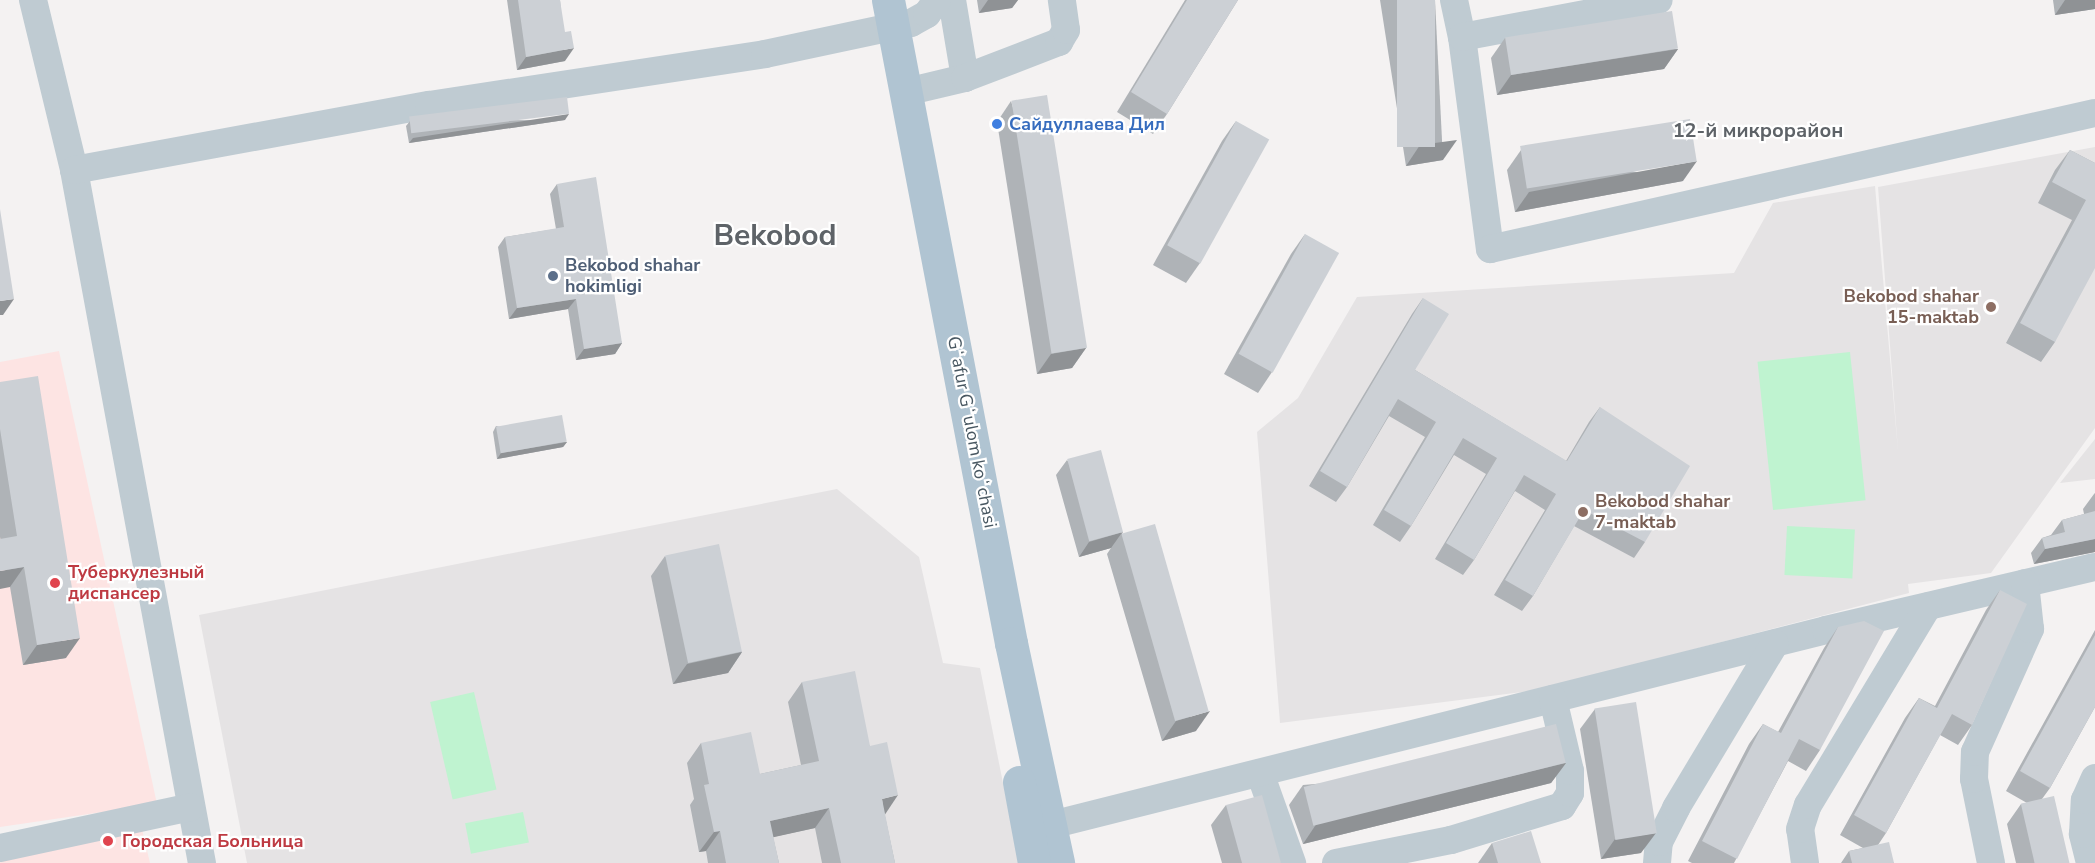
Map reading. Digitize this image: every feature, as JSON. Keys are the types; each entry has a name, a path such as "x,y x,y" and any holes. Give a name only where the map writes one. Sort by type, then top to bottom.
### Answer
{"main road":[{"name":"Gʻafur Gʻulom koʻchasi","path":"866,0 885,20 906,92 1003,644 1034,863"},
{"name":"Gʻafur Gʻulom koʻchasi","path":"885,20 1003,644 1059,863"}],"street":[{"path":"33,0 74,170 202,863"},
{"path":"74,170 429,105 765,54 885,20 911,23 927,14 937,0"},
{"path":"951,0 965,78"},
{"path":"906,92 965,78 1059,42 1066,30 1062,0"},
{"path":"1454,0 1462,37 1490,249 2095,113"},
{"path":"1462,37 1659,0"},
{"path":"1051,825 1774,643 2095,567"},
{"path":"1991,863 1974,779 1975,752 2030,629 2025,584"},
{"path":"1805,863 1800,829 1808,805 1928,606"},
{"path":"1657,863 1659,842 1676,808 1774,643"},
{"path":"1336,863 1453,851 1562,806 1570,793 1570,771 1552,699"},
{"path":"1260,773 1292,863"},
{"path":"2090,863 2084,834 2085,800 2095,778"},
{"path":"0,848 190,807"}],"shaded area":[{"name":"Bekobod shahar 7-maktab","path":"2095,147 2095,428 1991,573 1908,584 1909,593 1538,690 1280,723 1257,432 1298,398 1357,297 1734,273 1773,203 1875,186 1898,451 1878,187"},
{"name":"Туберкулезный диспансер","path":"59,351 157,804 0,827 0,362"},
{"path":"2095,439 2095,479 2060,483"},
{"path":"837,489 919,557 943,663 980,668 1019,863 247,863 199,615"},
{"name":"Городская Больница","path":"141,825 150,863 0,863 0,858"}],"green space":[{"path":"1850,352 1866,500 1773,510 1758,362"},
{"path":"1787,526 1855,530 1852,578 1784,575"},
{"path":"474,692 496,789 453,800 430,702"},
{"path":"523,812 529,842 471,854 465,823"}],"building":[{"path":"518,0 560,0 565,32 571,31 574,48 526,57"},
{"path":"1187,0 1238,0 1167,114 1131,92"},
{"path":"1397,0 1435,0 1435,147 1397,147"},
{"path":"1672,11 1678,49 1511,75 1505,37"},
{"path":"1047,95 1087,348 1051,353 1011,101"},
{"path":"567,97 569,114 411,133 409,116"},
{"path":"1690,119 1697,161 1527,188 1520,146"},
{"path":"1236,121 1269,139 1200,264 1167,245"},
{"path":"2070,150 2095,163 2095,268 2055,342 2020,323 2086,200 2052,182"},
{"name":"Bekobod shahar hokimligi","path":"596,177 622,343 584,349 576,299 517,308 505,237 564,227 557,184"},
{"path":"0,209 14,299 0,301"},
{"path":"1305,234 1339,253 1273,373 1239,354"},
{"path":"1423,298 1449,314 1415,370 1567,461 1600,407 1690,466 1645,542 1584,510 1533,596 1505,580 1556,494 1524,475 1474,560 1446,543 1497,458 1463,438 1411,526 1384,510 1436,422 1398,399 1347,487 1320,471"},
{"path":"38,376 80,638 37,645 24,567 0,571 0,539 17,536 0,429 0,382"},
{"path":"562,415 567,442 501,453 496,427"},
{"path":"1101,450 1123,532 1089,541 1067,459"},
{"path":"2095,511 2095,539 2045,549 2042,538 2065,532 2062,520"},
{"path":"1155,524 1209,711 1175,721 1121,534"},
{"path":"719,544 742,652 688,663 665,555"},
{"path":"2000,590 2027,604 1972,725 1952,714 1886,833 1854,815 1919,698 1937,708"},
{"path":"1864,621 1884,631 1820,750 1799,739 1737,859 1702,841 1763,724 1781,733 1838,627"},
{"path":"2095,635 2095,707 2050,788 2020,771"},
{"path":"855,671 870,746 887,742 898,795 882,799 895,863 841,863 829,808 770,821 779,863 726,863 720,831 714,832 704,785 709,784 701,743 751,732 760,774 819,761 802,682"},
{"path":"1636,702 1657,833 1615,840 1595,709"},
{"path":"1556,724 1566,763 1313,826 1304,787"},
{"path":"1262,795 1281,863 1242,863 1226,805"},
{"path":"2054,796 2069,863 2035,863 2021,804"},
{"path":"1531,831 1541,863 1498,863 1492,843"},
{"path":"1889,842 1894,863 1852,863 1849,851"}],"place":[{"name":"Сайдуллаева Дил","path":"997,124"},
{"name":"Bekobod shahar hokimligi","path":"553,276"},
{"name":"Bekobod shahar 15-maktab","path":"1991,307"},
{"name":"Bekobod shahar 7-maktab","path":"1583,512"},
{"name":"Туберкулезный диспансер","path":"55,583"},
{"name":"Городская Больница","path":"108,841"}],"district":[{"name":"12-й микрорайон","path":"1758,130"},
{"name":"Bekobod","path":"775,236"}]}
